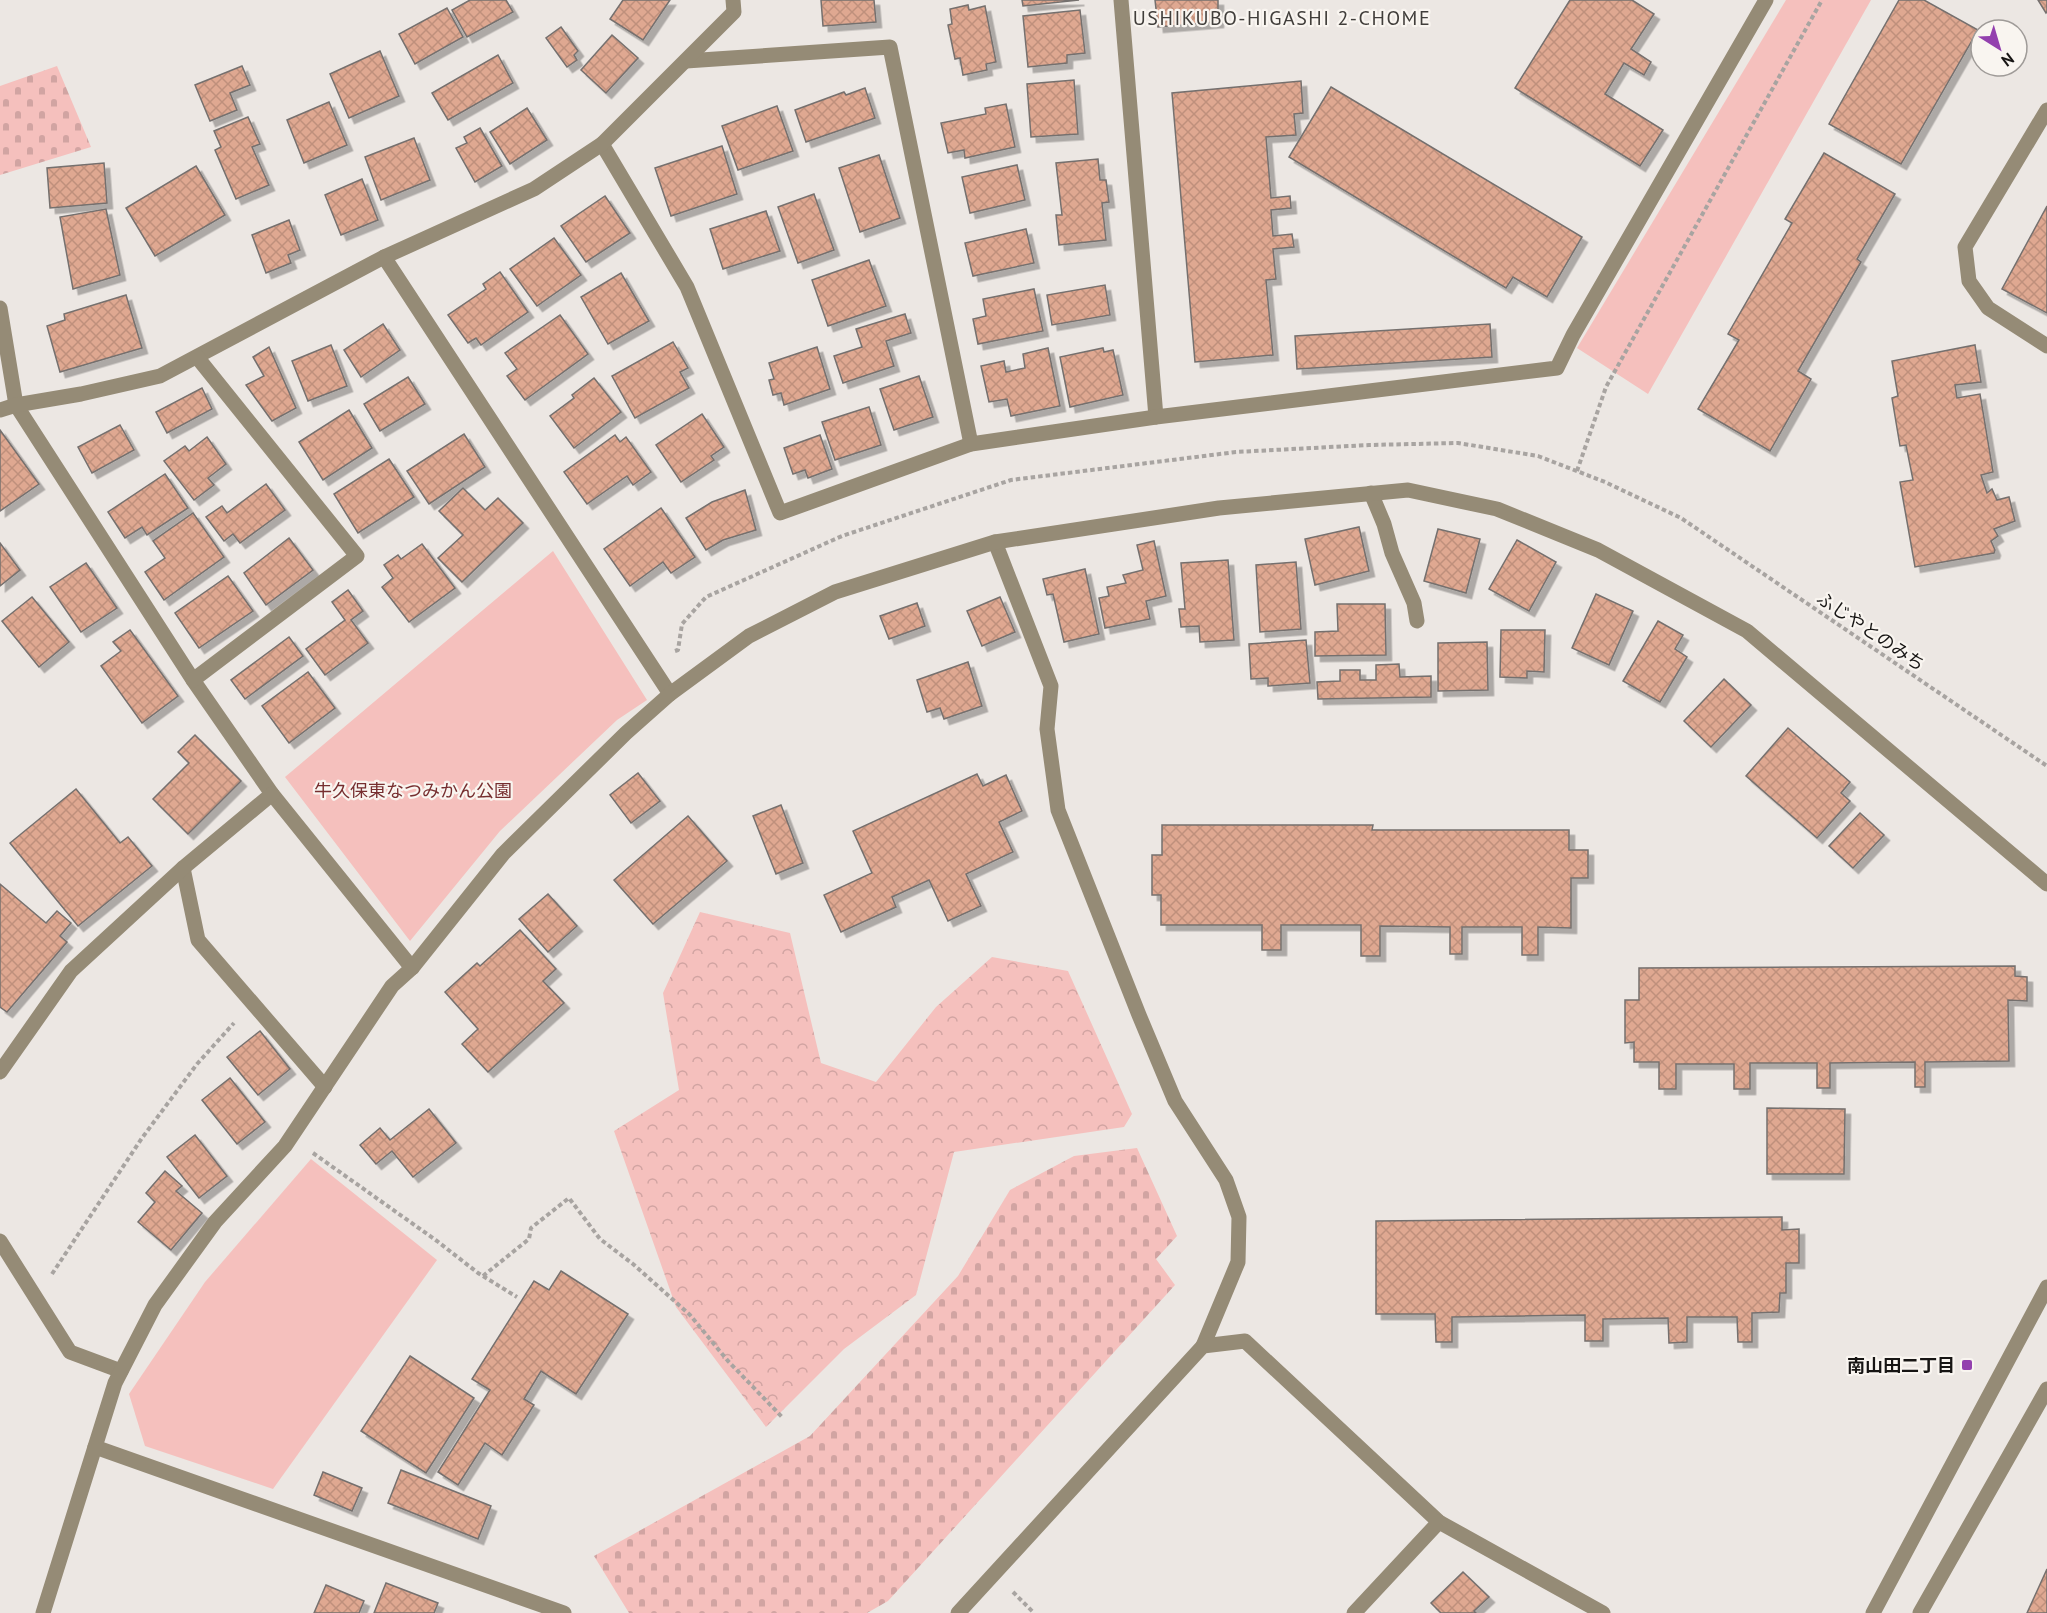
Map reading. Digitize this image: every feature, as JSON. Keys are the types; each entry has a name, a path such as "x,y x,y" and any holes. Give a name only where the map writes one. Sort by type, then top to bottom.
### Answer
{"street":[{"path":"0,410 160,376 384,257 534,189 602,144 734,12 733,0"},
{"path":"1121,0 1156,417"},
{"path":"602,144 687,286 780,513 971,444 1156,417 1557,369 1573,335 1766,0"},
{"path":"686,60 890,47 971,444"},
{"path":"2047,110 1965,247 1969,281 1988,308 2047,346"},
{"path":"384,257 670,694"},
{"path":"0,308 16,405 193,680 272,794 412,968"},
{"path":"193,680 357,556 197,357"},
{"path":"43,1613 115,1383 155,1305 215,1222 285,1146 392,986 412,968 502,854 626,733 670,694 749,636 835,592 995,542 1219,508 1408,490 1497,509 1598,550 1747,631 2047,884"},
{"path":"1371,493 1384,524 1392,553 1414,603 1417,621"},
{"path":"958,1613 1203,1346 1238,1262 1239,1217 1226,1180 1175,1101 1138,1015 1058,810 1047,729 1051,686 995,542"},
{"path":"0,1072 71,971 183,868 272,794"},
{"path":"183,868 198,940 325,1087"},
{"path":"0,1241 70,1352 121,1371"},
{"path":"1873,1613 2047,1287"},
{"path":"1203,1346 1245,1341 1439,1522 1603,1613"},
{"path":"1920,1613 2047,1389"},
{"path":"95,1447 564,1613"},
{"path":"1354,1613 1439,1522"}],"path":[{"path":"1577,471 1606,387 1822,0"},
{"name":"ふじやとのみち","path":"1681,518 2047,766"},
{"path":"36,1298 142,1138 197,1064 253,1003"},
{"path":"291,1137 483,1276 517,1297"},
{"path":"483,1276 529,1239 531,1228 569,1198 600,1239 633,1264 690,1315 728,1361 782,1417"}],"green space":[{"path":"1786,0 1871,0 1648,394 1577,348"},
{"path":"57,66 91,147 0,175 0,86"},
{"name":"牛久保東なつみかん公園","path":"553,551 647,700 617,720 500,831 410,941 285,777"},
{"path":"700,912 790,933 821,1063 876,1082 936,1007 992,957 1068,971 1132,1114 1124,1127 954,1152 916,1295 844,1349 766,1427 676,1307 614,1131 679,1090 663,993"},
{"path":"1137,1148 1177,1236 1156,1259 1175,1285 888,1601 867,1613 629,1613 594,1556 810,1436 958,1276 1010,1190 1074,1156"},
{"path":"311,1159 437,1260 273,1489 145,1446 129,1394 205,1282"}],"building":[{"path":"470,0 506,0 513,12 467,37 452,10"},
{"path":"623,0 670,0 643,40 610,19"},
{"path":"821,0 874,0 876,22 823,26"},
{"path":"1022,0 1079,0 1023,6"},
{"path":"1155,0 1218,0 1218,22 1158,27"},
{"path":"1570,0 1632,0 1654,14 1631,49 1651,62 1644,75 1624,63 1605,94 1663,130 1640,166 1515,88"},
{"path":"1899,0 1924,0 1969,25 1969,46 1901,164 1829,124"},
{"path":"2038,0 2047,0 2046,13"},
{"path":"968,5 969,10 985,6 996,62 986,64 987,70 963,75 960,58 955,59 948,25 952,24 950,9"},
{"path":"447,8 463,37 415,64 399,34"},
{"path":"1080,10 1085,53 1067,55 1067,63 1028,67 1023,16"},
{"path":"561,27 578,51 574,55 577,60 567,67 546,38"},
{"path":"612,35 638,58 606,93 581,70"},
{"path":"380,51 399,96 349,118 330,74"},
{"path":"498,55 513,83 448,120 432,93"},
{"path":"242,66 250,85 230,93 237,110 210,121 195,85"},
{"path":"1074,80 1078,134 1031,137 1027,84"},
{"path":"1301,81 1303,113 1294,114 1296,135 1266,137 1271,198 1290,196 1291,208 1271,210 1273,236 1292,234 1294,247 1273,249 1276,279 1266,280 1273,355 1195,362 1172,93"},
{"path":"1331,87 1582,237 1547,297 1513,277 1506,288 1289,157"},
{"path":"865,88 875,118 806,142 795,110 844,92 846,95"},
{"path":"329,102 347,145 304,163 287,120"},
{"path":"1006,104 1015,147 965,158 964,150 948,153 941,123 986,114 985,108"},
{"path":"777,106 793,151 738,170 722,126"},
{"path":"527,108 547,140 510,164 490,132"},
{"path":"248,117 260,144 252,147 269,185 236,199 215,150 221,147 214,131"},
{"path":"480,128 502,166 475,182 456,148 467,143 464,137"},
{"path":"414,138 430,180 381,200 365,157"},
{"path":"722,146 737,194 671,216 655,168"},
{"path":"1824,153 1895,194 1857,259 1861,262 1798,371 1811,379 1770,451 1698,409 1739,340 1728,334 1792,223 1785,219"},
{"path":"879,155 900,218 860,232 839,168"},
{"path":"1098,159 1100,180 1106,180 1109,202 1102,203 1106,240 1059,245 1056,215 1062,215 1056,163"},
{"path":"104,163 107,203 50,208 47,168"},
{"path":"1017,165 1025,200 970,213 962,177"},
{"path":"196,166 225,215 155,256 126,208"},
{"path":"362,179 378,220 341,235 325,195"},
{"path":"814,194 834,250 798,263 778,207"},
{"path":"605,196 630,233 586,262 561,226"},
{"path":"2047,206 2047,313 2002,289"},
{"path":"106,209 120,275 73,289 60,217"},
{"path":"766,211 780,251 723,269 710,229"},
{"path":"289,220 300,250 288,255 291,263 266,273 252,235"},
{"path":"1026,229 1034,263 973,276 965,243"},
{"path":"554,238 581,275 537,306 510,269"},
{"path":"869,260 886,306 828,326 812,280"},
{"path":"500,272 528,312 481,345 476,338 468,343 448,315 486,289 483,284"},
{"path":"621,273 649,321 608,344 581,297"},
{"path":"1105,285 1110,315 1052,325 1047,295"},
{"path":"1034,289 1043,331 978,344 973,319 986,316 983,299"},
{"path":"126,295 142,348 60,372 47,326 65,320 64,314"},
{"path":"905,314 911,333 886,341 894,366 843,383 834,356 862,347 856,329"},
{"path":"560,315 588,354 525,400 507,376 517,369 505,353"},
{"path":"383,324 400,350 361,377 344,350"},
{"path":"1490,324 1492,357 1297,369 1295,336"},
{"path":"673,342 688,368 680,372 689,388 635,418 612,376"},
{"path":"331,345 347,386 308,401 292,361"},
{"path":"1975,345 1981,382 1955,385 1957,398 1980,394 1993,472 1981,475 1987,493 1992,489 1997,500 2009,497 2015,521 1994,529 1998,536 1991,541 1994,553 1915,567 1900,482 1913,480 1906,445 1900,446 1892,398 1898,396 1892,361"},
{"path":"269,347 296,408 272,421 246,385 264,376 253,357"},
{"path":"817,347 830,389 784,405 781,393 773,395 769,380 774,379 769,363"},
{"path":"1048,348 1060,406 1011,416 1007,399 989,402 981,366 1004,361 1006,372 1025,368 1023,354"},
{"path":"1103,348 1104,352 1113,350 1123,395 1070,407 1060,357"},
{"path":"919,376 933,417 894,430 880,389"},
{"path":"408,377 425,404 380,431 364,404"},
{"path":"594,378 621,412 574,448 550,416 574,398 572,395"},
{"path":"202,388 212,409 167,433 156,412"},
{"path":"869,407 881,445 835,460 822,422"},
{"path":"349,410 372,448 323,480 299,442"},
{"path":"702,414 724,447 711,456 714,460 681,482 656,445"},
{"path":"120,425 134,450 92,473 78,447"},
{"path":"0,430 39,484 0,511"},
{"path":"464,434 485,467 429,504 407,471"},
{"path":"615,435 620,442 626,437 651,472 633,485 627,476 587,504 564,472"},
{"path":"820,435 832,469 808,478 805,470 793,474 784,448"},
{"path":"207,437 226,464 208,478 214,485 194,500 164,461 185,446 189,451"},
{"path":"389,459 414,497 358,533 334,494"},
{"path":"165,474 188,508 147,535 142,527 125,538 108,512"},
{"path":"266,484 285,510 240,543 233,534 224,541 206,517 222,506 227,513"},
{"path":"463,488 485,510 498,498 523,523 462,582 438,558 463,535 439,511"},
{"path":"745,490 756,530 723,540 706,550 686,518 712,502"},
{"path":"661,508 695,557 671,573 663,562 630,586 604,549"},
{"path":"193,513 224,557 164,600 145,572 165,558 153,541"},
{"path":"1359,527 1369,571 1315,585 1305,539"},
{"path":"1438,529 1480,539 1466,593 1424,581"},
{"path":"289,538 313,570 266,605 244,573"},
{"path":"1517,540 1556,562 1529,611 1489,589"},
{"path":"1154,541 1166,596 1146,601 1150,619 1105,628 1099,598 1109,596 1107,587 1126,583 1123,575 1143,570 1137,545"},
{"path":"0,543 20,570 0,586"},
{"path":"422,544 455,588 409,622 382,587 393,578 384,565 398,555 401,559"},
{"path":"1228,560 1234,640 1200,642 1199,626 1181,627 1179,609 1185,609 1181,563"},
{"path":"1296,562 1301,629 1260,632 1256,565"},
{"path":"86,563 117,608 81,632 50,587"},
{"path":"1085,569 1099,634 1064,642 1053,594 1047,595 1043,579"},
{"path":"228,576 253,611 199,648 175,613"},
{"path":"348,590 363,611 351,620 368,643 325,675 306,649 345,620 332,602"},
{"path":"1596,594 1633,611 1609,665 1572,648"},
{"path":"32,597 69,642 39,667 2,621"},
{"path":"1000,597 1015,632 982,646 967,611"},
{"path":"917,603 925,626 889,639 880,616"},
{"path":"1337,604 1385,604 1386,655 1315,656 1315,632 1338,631"},
{"path":"1658,621 1683,635 1675,649 1687,657 1660,702 1623,681"},
{"path":"130,630 178,696 142,723 101,666 121,651 113,642"},
{"path":"1501,630 1545,630 1544,672 1527,671 1527,678 1500,677"},
{"path":"289,637 303,656 245,699 231,680"},
{"path":"1306,640 1310,683 1268,686 1268,678 1251,679 1249,644"},
{"path":"1487,642 1488,690 1438,691 1438,643"},
{"path":"968,662 982,706 944,719 940,708 927,712 917,680"},
{"path":"1399,664 1400,677 1431,676 1431,697 1318,699 1317,682 1340,681 1340,670 1360,670 1360,680 1376,680 1376,665"},
{"path":"308,672 335,708 289,743 262,706"},
{"path":"1724,679 1751,705 1711,747 1684,721"},
{"path":"1788,728 1850,782 1841,793 1850,801 1817,838 1746,776"},
{"path":"195,735 241,781 188,834 153,799 189,763 178,752"},
{"path":"638,773 660,801 631,823 610,795"},
{"path":"977,774 983,786 1006,775 1022,811 999,822 1013,852 966,874 981,906 948,921 929,880 892,897 896,907 841,932 824,895 872,873 853,831"},
{"path":"76,789 120,843 128,837 152,866 78,926 10,843"},
{"path":"781,805 803,863 776,874 753,816"},
{"path":"1860,813 1884,835 1853,868 1829,846"},
{"path":"688,816 727,861 653,924 614,880"},
{"path":"1162,825 1373,825 1372,830 1569,830 1569,850 1588,850 1588,878 1571,878 1571,928 1538,927 1538,955 1522,955 1522,927 1462,927 1462,954 1450,954 1450,927 1380,926 1380,956 1361,956 1361,925 1281,925 1281,950 1262,950 1262,925 1161,925 1161,895 1152,895 1152,855 1162,855"},
{"path":"0,884 46,923 57,911 71,923 60,936 67,942 7,1012 0,1007"},
{"path":"548,894 577,926 548,952 519,919"},
{"path":"520,930 556,969 543,981 564,1003 488,1072 462,1044 478,1029 445,992 477,963 480,966"},
{"path":"2015,966 2015,976 2027,977 2027,1001 2008,1000 2009,1061 1925,1062 1925,1087 1915,1087 1915,1062 1830,1063 1830,1088 1817,1088 1817,1063 1750,1063 1750,1089 1734,1089 1734,1064 1676,1064 1676,1089 1659,1089 1659,1062 1634,1062 1634,1042 1625,1043 1625,1000 1639,1000 1639,968"},
{"path":"260,1031 290,1069 258,1095 227,1057"},
{"path":"230,1078 265,1122 237,1144 202,1100"},
{"path":"1767,1108 1845,1109 1844,1174 1767,1174"},
{"path":"429,1109 456,1143 413,1177 392,1151 376,1164 360,1145 380,1128 390,1140"},
{"path":"195,1135 227,1176 199,1198 167,1157"},
{"path":"165,1171 182,1186 176,1191 202,1213 171,1250 138,1222 155,1202 146,1193"},
{"path":"1782,1217 1782,1230 1799,1229 1799,1263 1786,1263 1786,1293 1780,1293 1779,1312 1752,1313 1752,1342 1738,1342 1737,1317 1687,1317 1687,1342 1669,1343 1668,1318 1603,1319 1603,1341 1585,1341 1585,1315 1452,1317 1452,1342 1436,1342 1435,1314 1376,1314 1376,1221"},
{"path":"561,1271 628,1314 576,1394 541,1371 524,1399 534,1405 502,1455 485,1443 458,1485 438,1472 490,1390 472,1379 534,1281 549,1290"},
{"path":"410,1356 474,1398 426,1473 361,1431"},
{"path":"401,1470 491,1506 478,1539 388,1503"},
{"path":"323,1472 362,1488 352,1511 314,1495"},
{"path":"2047,1569 2047,1613 2027,1613"},
{"path":"1463,1572 1489,1597 1474,1611 1476,1613 1441,1613 1431,1603"},
{"path":"386,1583 438,1603 434,1613 374,1613"},
{"path":"326,1585 364,1601 359,1613 314,1613"}],"place":[{"name":"南山田二丁目","path":"1967,1365"}],"district":[{"name":"USHIKUBO-HIGASHI 2-CHOME","path":"1282,18"}]}
